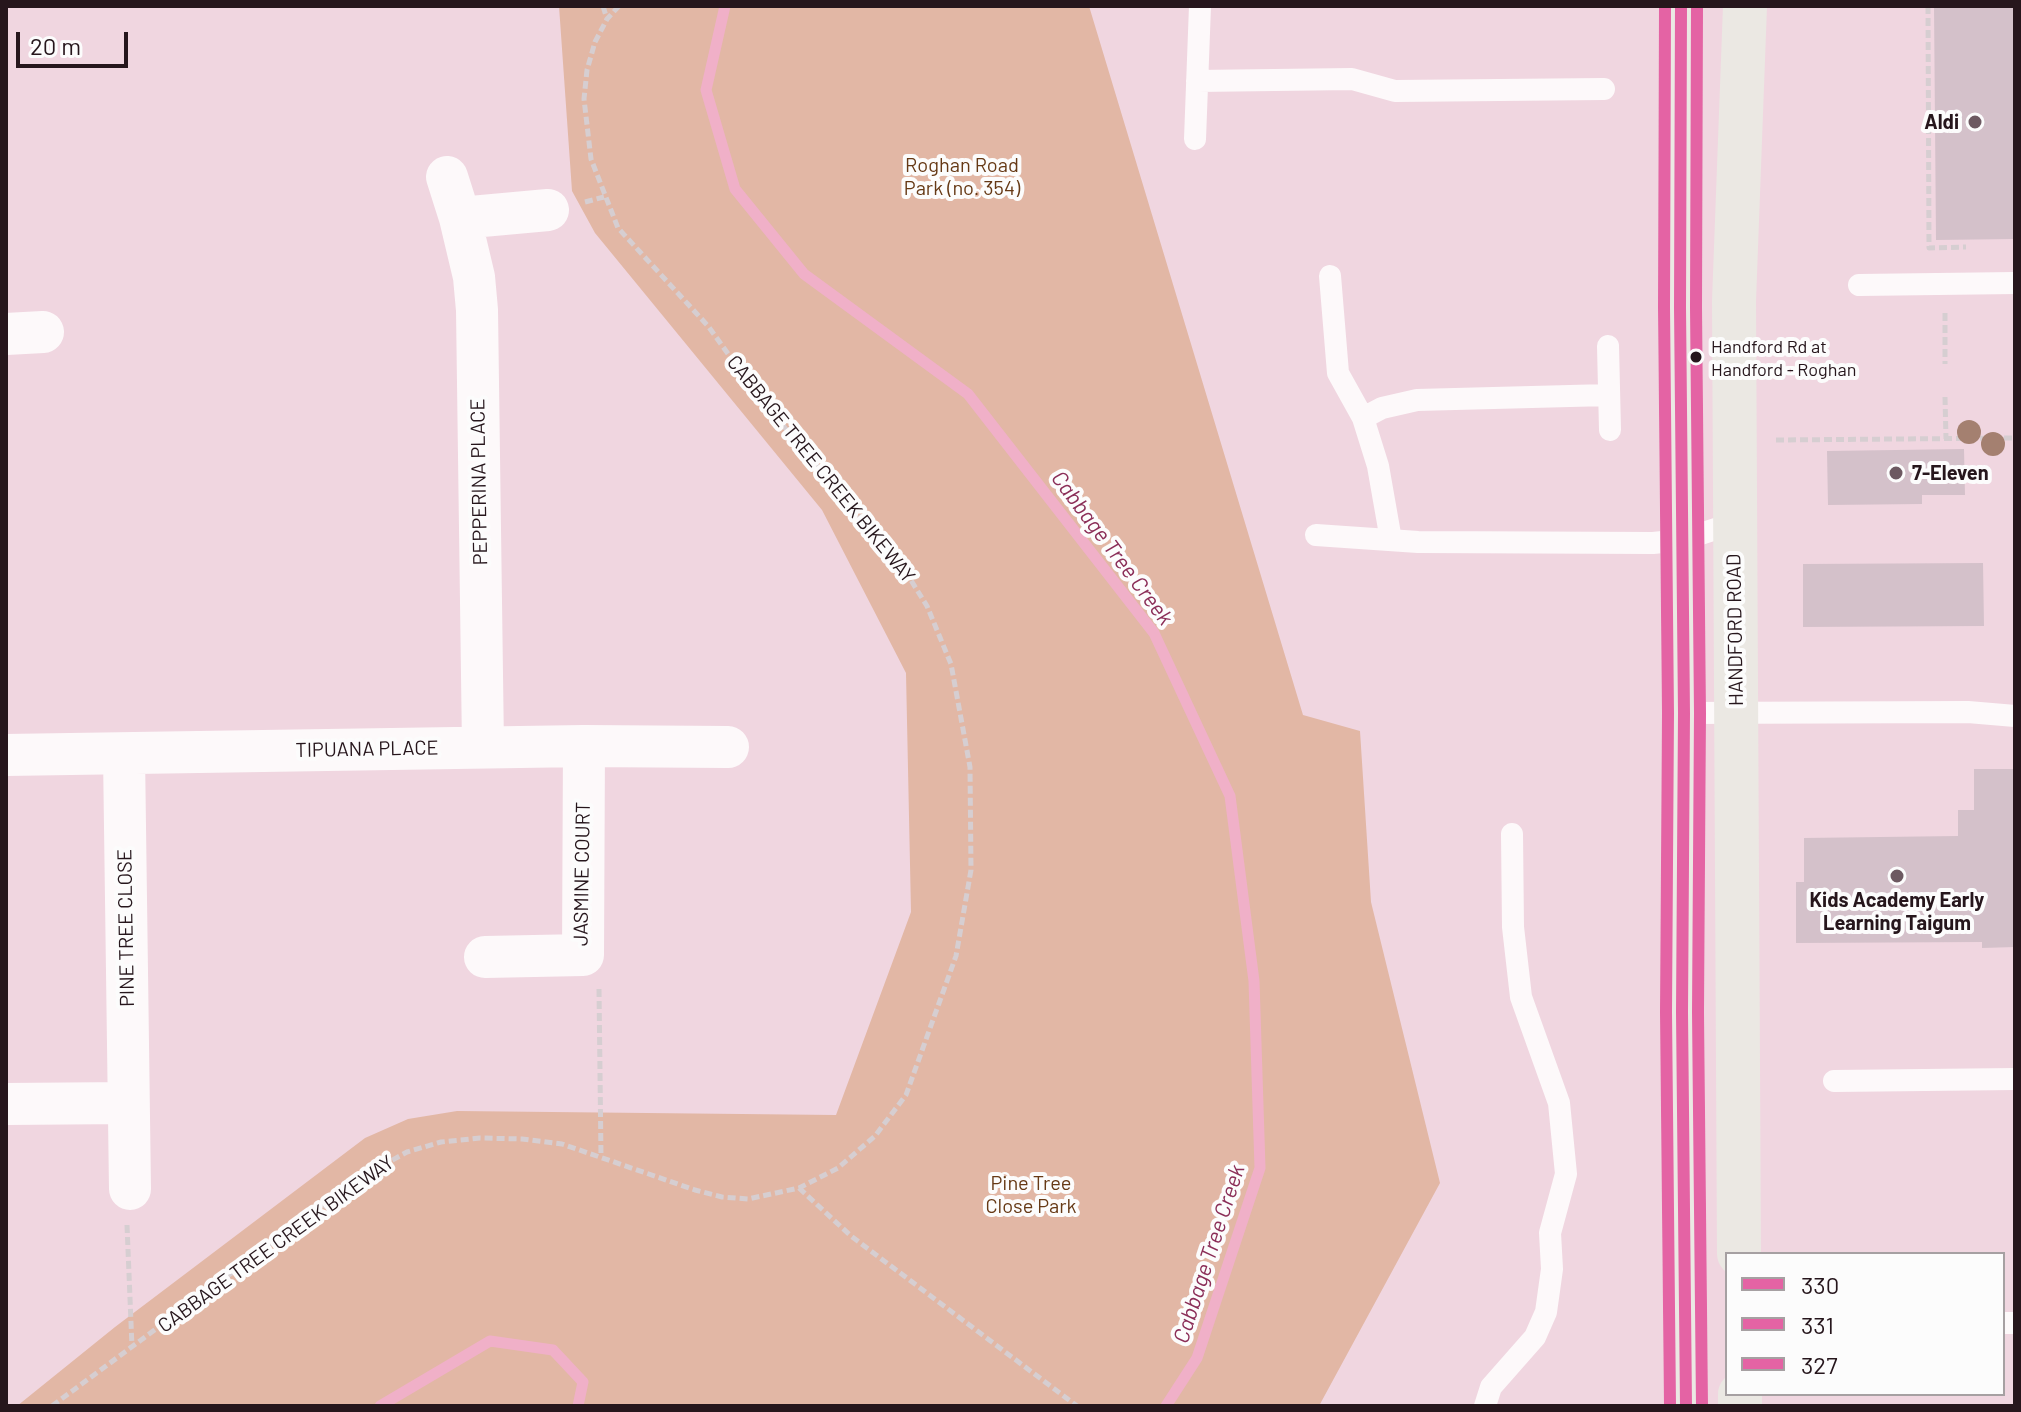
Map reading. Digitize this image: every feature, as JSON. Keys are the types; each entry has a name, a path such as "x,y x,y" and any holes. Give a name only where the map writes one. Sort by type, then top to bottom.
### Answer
{"main road":[{"path":"1681,6 1682,1028 1686,1406"},
{"name":"HANDFORD ROAD","path":"1739,1252 1734,301 1745,6"}],"street":[{"name":"PEPPERINA PLACE","path":"447,177 474,277 477,310 483,747"},
{"path":"460,218 548,210"},
{"name":"JASMINE COURT","path":"485,957 583,955 584,746"},
{"name":"TIPUANA PLACE","path":"6,755 483,747 728,747"},
{"name":"PINE TREE CLOSE","path":"124,754 130,1189"},
{"path":"6,1104 128,1103"}],"lane":[{"path":"1195,139 1200,6"},
{"path":"1197,81 1352,79 1395,91 1604,89"},
{"path":"1330,276 1338,373 1363,418 1378,466 1391,540"},
{"path":"1859,285 2015,283"},
{"path":"1608,346 1610,430"},
{"path":"1363,418 1382,408 1417,400 1608,395"},
{"path":"1316,535 1391,540 1590,544 1682,540 1734,523"},
{"path":"1684,713 1968,712 2015,716"},
{"path":"1485,1406 1491,1387 1535,1337 1546,1312 1552,1269 1550,1233 1566,1174 1559,1103 1521,997 1513,927 1512,834"},
{"path":"1834,1081 2015,1079"}],"path":[{"path":"603,6 607,19"},
{"name":"CABBAGE TREE CREEK BIKEWAY","path":"52,1406 276,1240 378,1168 407,1152 441,1142 480,1138 562,1144 695,1190 748,1199 799,1188 838,1168 875,1136 906,1095 956,956 971,870 970,767 951,664 927,606 904,569 759,397 708,326 618,228 591,159 584,99 587,70 595,42 607,19 619,6"},
{"path":"1928,6 1929,248 1966,247"},
{"path":"1954,239 1955,247"},
{"path":"1944,302 1945,364"},
{"path":"1945,397 1946,439"},
{"path":"1770,440 2015,438"},
{"path":"583,955 599,978 601,1156"},
{"path":"799,1188 851,1236 1077,1406"},
{"path":"130,1189 126,1216 132,1348"}],"green space":[{"name":"Pine Tree Close Park","path":"559,6 1089,6 1303,715 1360,731 1371,902 1440,1183 1319,1406 17,1406 115,1327 365,1138 408,1119 457,1111 836,1115 911,912 906,673 822,510 595,233 572,191"}],"building":[{"name":"Aldi","path":"1934,6 2015,6 2015,239 1936,240"},
{"name":"7-Eleven","path":"1964,449 1965,495 1922,495 1922,504 1828,505 1827,451"},
{"path":"1983,563 1984,626 1803,627 1803,564"},
{"name":"Kids Academy Early Learning Taigum","path":"1974,769 2015,769 2015,947 1982,948 1982,942 1796,943 1796,882 1804,882 1804,838 1958,836 1958,810 1974,810"}],"waterway":[{"name":"Cabbage Tree Creek","path":"725,6 706,90 735,189 804,274 968,394 1154,633 1230,796 1254,981 1260,1168 1197,1358 1166,1406"},
{"name":"Cabbage Tree Creek","path":"380,1406 490,1341 553,1350 583,1382 578,1406"}],"transit line":[{"name":"331","path":"1665,6 1666,1012 1670,1406"},
{"name":"330","path":"1681,6 1682,1012 1686,1406"},
{"name":"327","path":"1697,6 1698,1012 1702,1406"}],"place":[{"name":"Aldi","path":"1975,122"},
{"name":"Handford Rd at Handford - Roghan","path":"1696,357"},
{"name":"7-Eleven","path":"1896,473"},
{"name":"Kids Academy Early Learning Taigum","path":"1897,876"}],"park label":[{"name":"Roghan Road Park (no. 354)","path":"962,176"}]}
